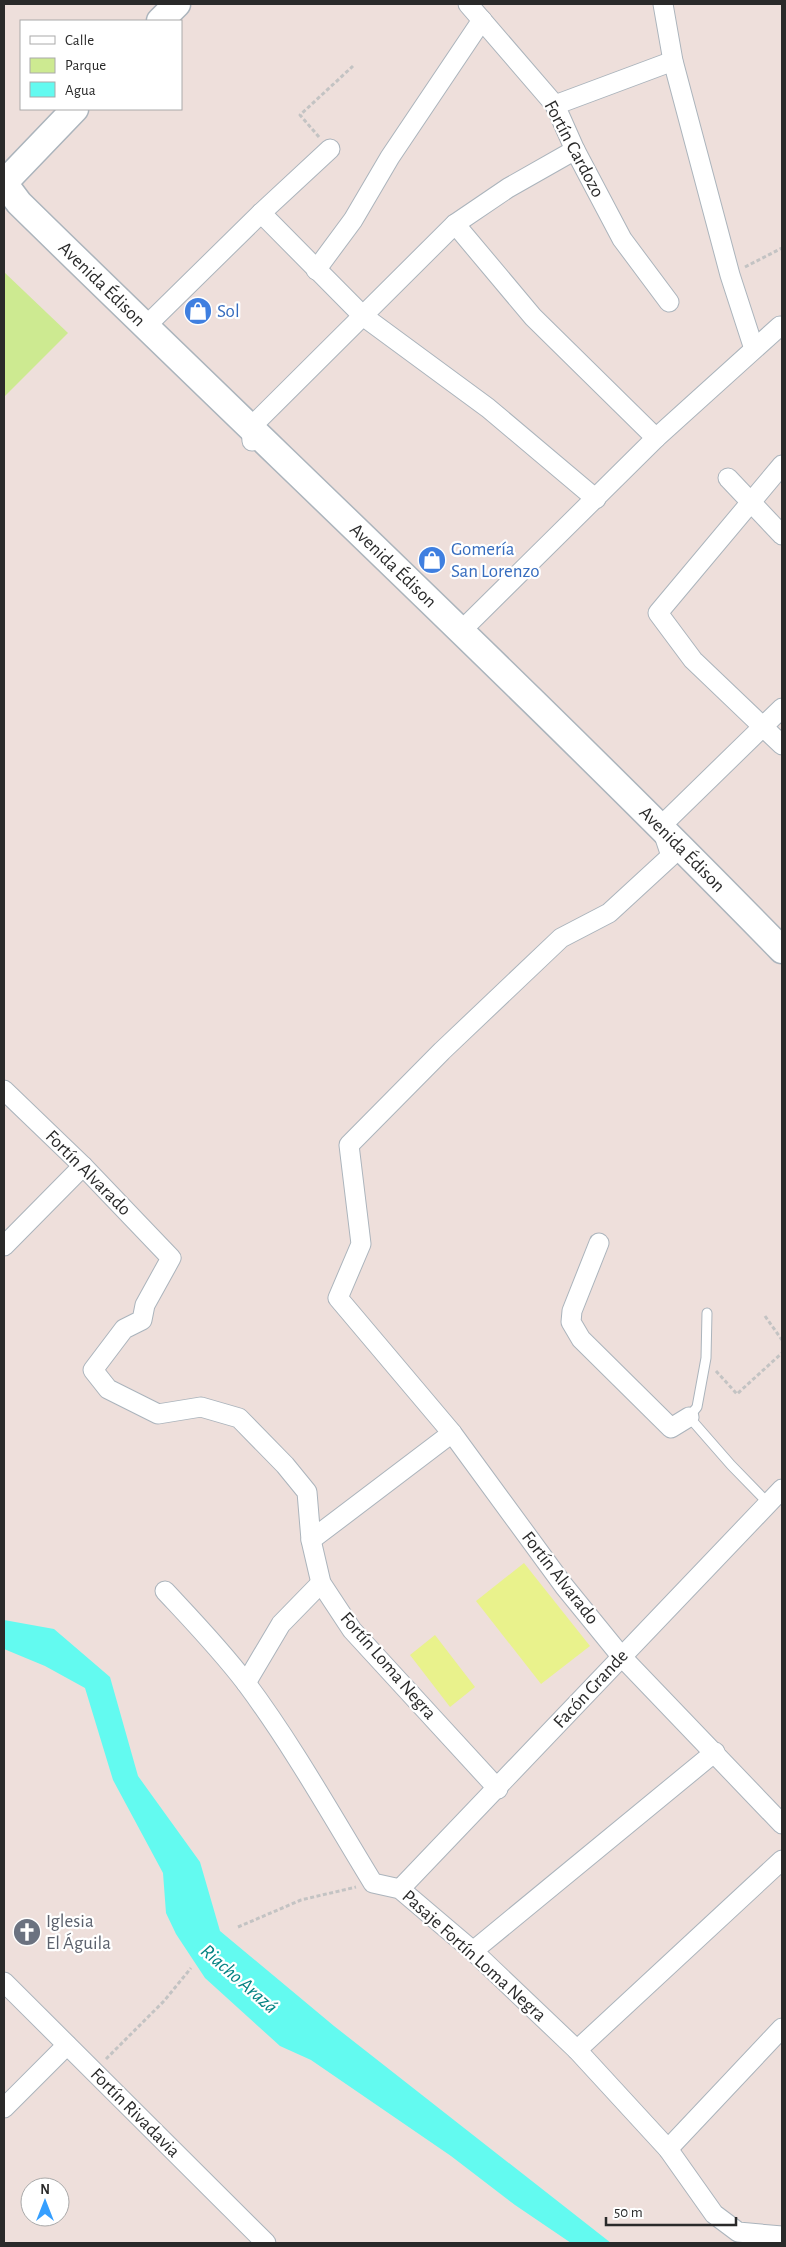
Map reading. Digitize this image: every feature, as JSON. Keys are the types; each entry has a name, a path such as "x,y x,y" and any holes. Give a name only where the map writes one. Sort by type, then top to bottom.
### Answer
{"main road":[{"path":"161,20 177,4"},
{"path":"4,183 74,110"},
{"name":"Avenida Édison","path":"4,183 18,203 504,683 782,969"},
{"name":"Avenida Édison","path":"4,203 462,630 661,826 782,950"}],"street":[{"name":"Fortín Cardozo","path":"468,4 555,105 575,150 622,239 669,302"},
{"path":"663,4 673,62 730,275 754,349"},
{"path":"316,270 353,220 390,157 482,20"},
{"path":"555,105 673,62"},
{"path":"145,327 330,148"},
{"path":"252,435 363,316 454,224 508,188 575,150"},
{"path":"261,213 363,316 488,408 596,499"},
{"path":"454,224 533,316 656,438"},
{"path":"462,630 656,438 781,327"},
{"path":"782,465 752,504 658,613 693,660 782,745"},
{"path":"728,478 782,535"},
{"path":"672,856 661,826 782,708"},
{"name":"Fortín Alvarado","path":"672,856 609,914 561,938 442,1051 349,1145 360,1244 338,1298 452,1433 564,1586 621,1656 782,1824"},
{"name":"Fortín Alvarado","path":"4,1090 83,1166 171,1258 145,1305 142,1320 124,1328 93,1370"},
{"path":"4,1246 83,1166"},
{"path":"599,1243 572,1311 571,1322 581,1339 671,1428 689,1417"},
{"name":"Fortín Loma Negra","path":"93,1370 108,1389 158,1414 202,1407 239,1418 286,1465 307,1492 311,1540 321,1583 352,1630 498,1789"},
{"path":"311,1540 452,1433"},
{"name":"Facón Grande","path":"400,1889 498,1789 621,1656 782,1489"},
{"path":"246,1683 281,1624 321,1583"},
{"path":"164,1591 207,1635 246,1683 302,1767 373,1883"},
{"path":"474,1951 715,1752"},
{"path":"578,2050 782,1860"},
{"name":"Pasaje Fortín Loma Negra","path":"373,1883 400,1889 474,1951 578,2050 668,2149 714,2214 738,2232 782,2236"},
{"name":"Fortín Rivadavia","path":"4,1982 266,2243"},
{"path":"668,2149 782,2028"},
{"path":"4,2108 67,2045"}],"lane":[{"path":"707,1313 706,1360 697,1407 689,1417 731,1465 768,1503"}],"path":[{"path":"330,148 300,115 353,66"},
{"path":"730,275 782,248"},
{"path":"765,1316 782,1340"},
{"path":"706,1360 737,1394 782,1353"},
{"path":"238,1927 301,1900 373,1883"},
{"path":"93,2072 164,2001 191,1968"}],"green space":[{"path":"4,272 68,333 4,397"},
{"path":"524,1563 590,1646 541,1684 476,1601"},
{"path":"435,1635 475,1687 450,1707 410,1655"}],"water":[{"name":"Riacho Arazá","path":"4,1620 54,1629 110,1677 138,1776 200,1862 220,1931 334,2026 611,2243 571,2243 515,2205 451,2156 311,2060 280,2046 205,1978 176,1934 166,1913 163,1873 113,1780 85,1688 45,1666 4,1649"}],"place":[{"name":"Sol","path":"198,311"},
{"name":"Gomería San Lorenzo","path":"432,560"},
{"name":"Iglesia El Águila","path":"27,1932"}]}
